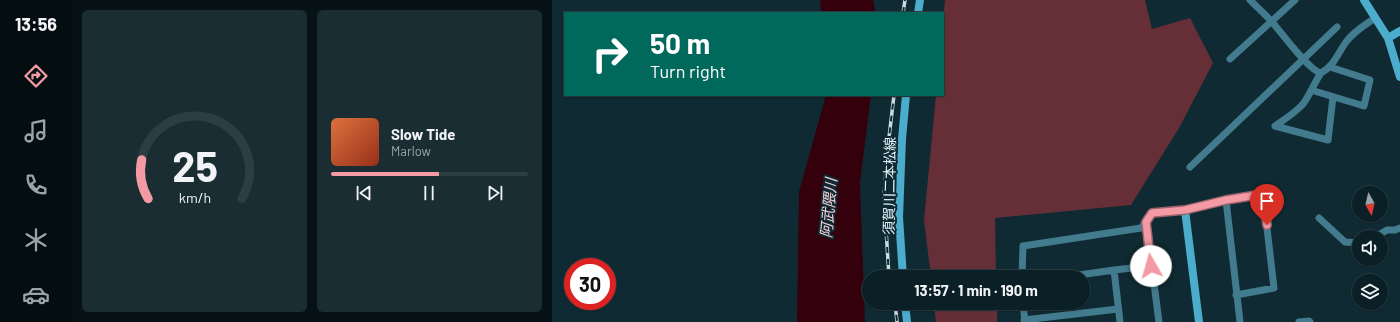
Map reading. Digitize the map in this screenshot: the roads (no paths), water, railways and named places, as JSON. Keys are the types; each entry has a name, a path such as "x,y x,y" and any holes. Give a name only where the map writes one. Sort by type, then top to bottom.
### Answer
{"main road":[{"path":"918,12 920,0"},
{"path":"1364,0 1388,38 1400,77"},
{"path":"1388,38 1400,31"},
{"name":"須賀川二本松線","path":"903,270 899,217 902,139 906,96"},
{"path":"1185,210 1199,322"},
{"path":"906,310 907,322"}],"street":[{"path":"1250,0 1272,22 1303,58 1317,72 1321,73"},
{"path":"1230,59 1295,0"},
{"path":"1333,97 1328,140 1275,126 1296,111 1304,103 1321,73 1330,67 1346,42 1356,31 1375,18"},
{"path":"1190,167 1337,27"},
{"path":"1311,90 1364,106 1370,80 1330,67"},
{"path":"1022,270 1023,246 1141,228 1152,213 1185,210 1226,200 1263,194 1274,288 1236,295"},
{"path":"1226,200 1240,322"},
{"path":"1319,218 1345,242 1352,242"},
{"path":"1146,222 1159,322"},
{"path":"1388,230 1400,228"},
{"path":"1090,273 1151,266"},
{"path":"1114,270 1120,322"},
{"path":"1024,310 1024,321 1118,309"},
{"path":"1299,322 1310,322"}],"water":[{"path":"820,0 873,0 876,12 821,12"},
{"name":"阿武隈川","path":"826,96 871,96 860,183 863,270 862,310 865,310 865,322 797,322 799,192"}],"railway":[{"path":"903,12 905,0"},
{"path":"889,270 884,196 894,96"},
{"path":"896,310 897,322"}]}
